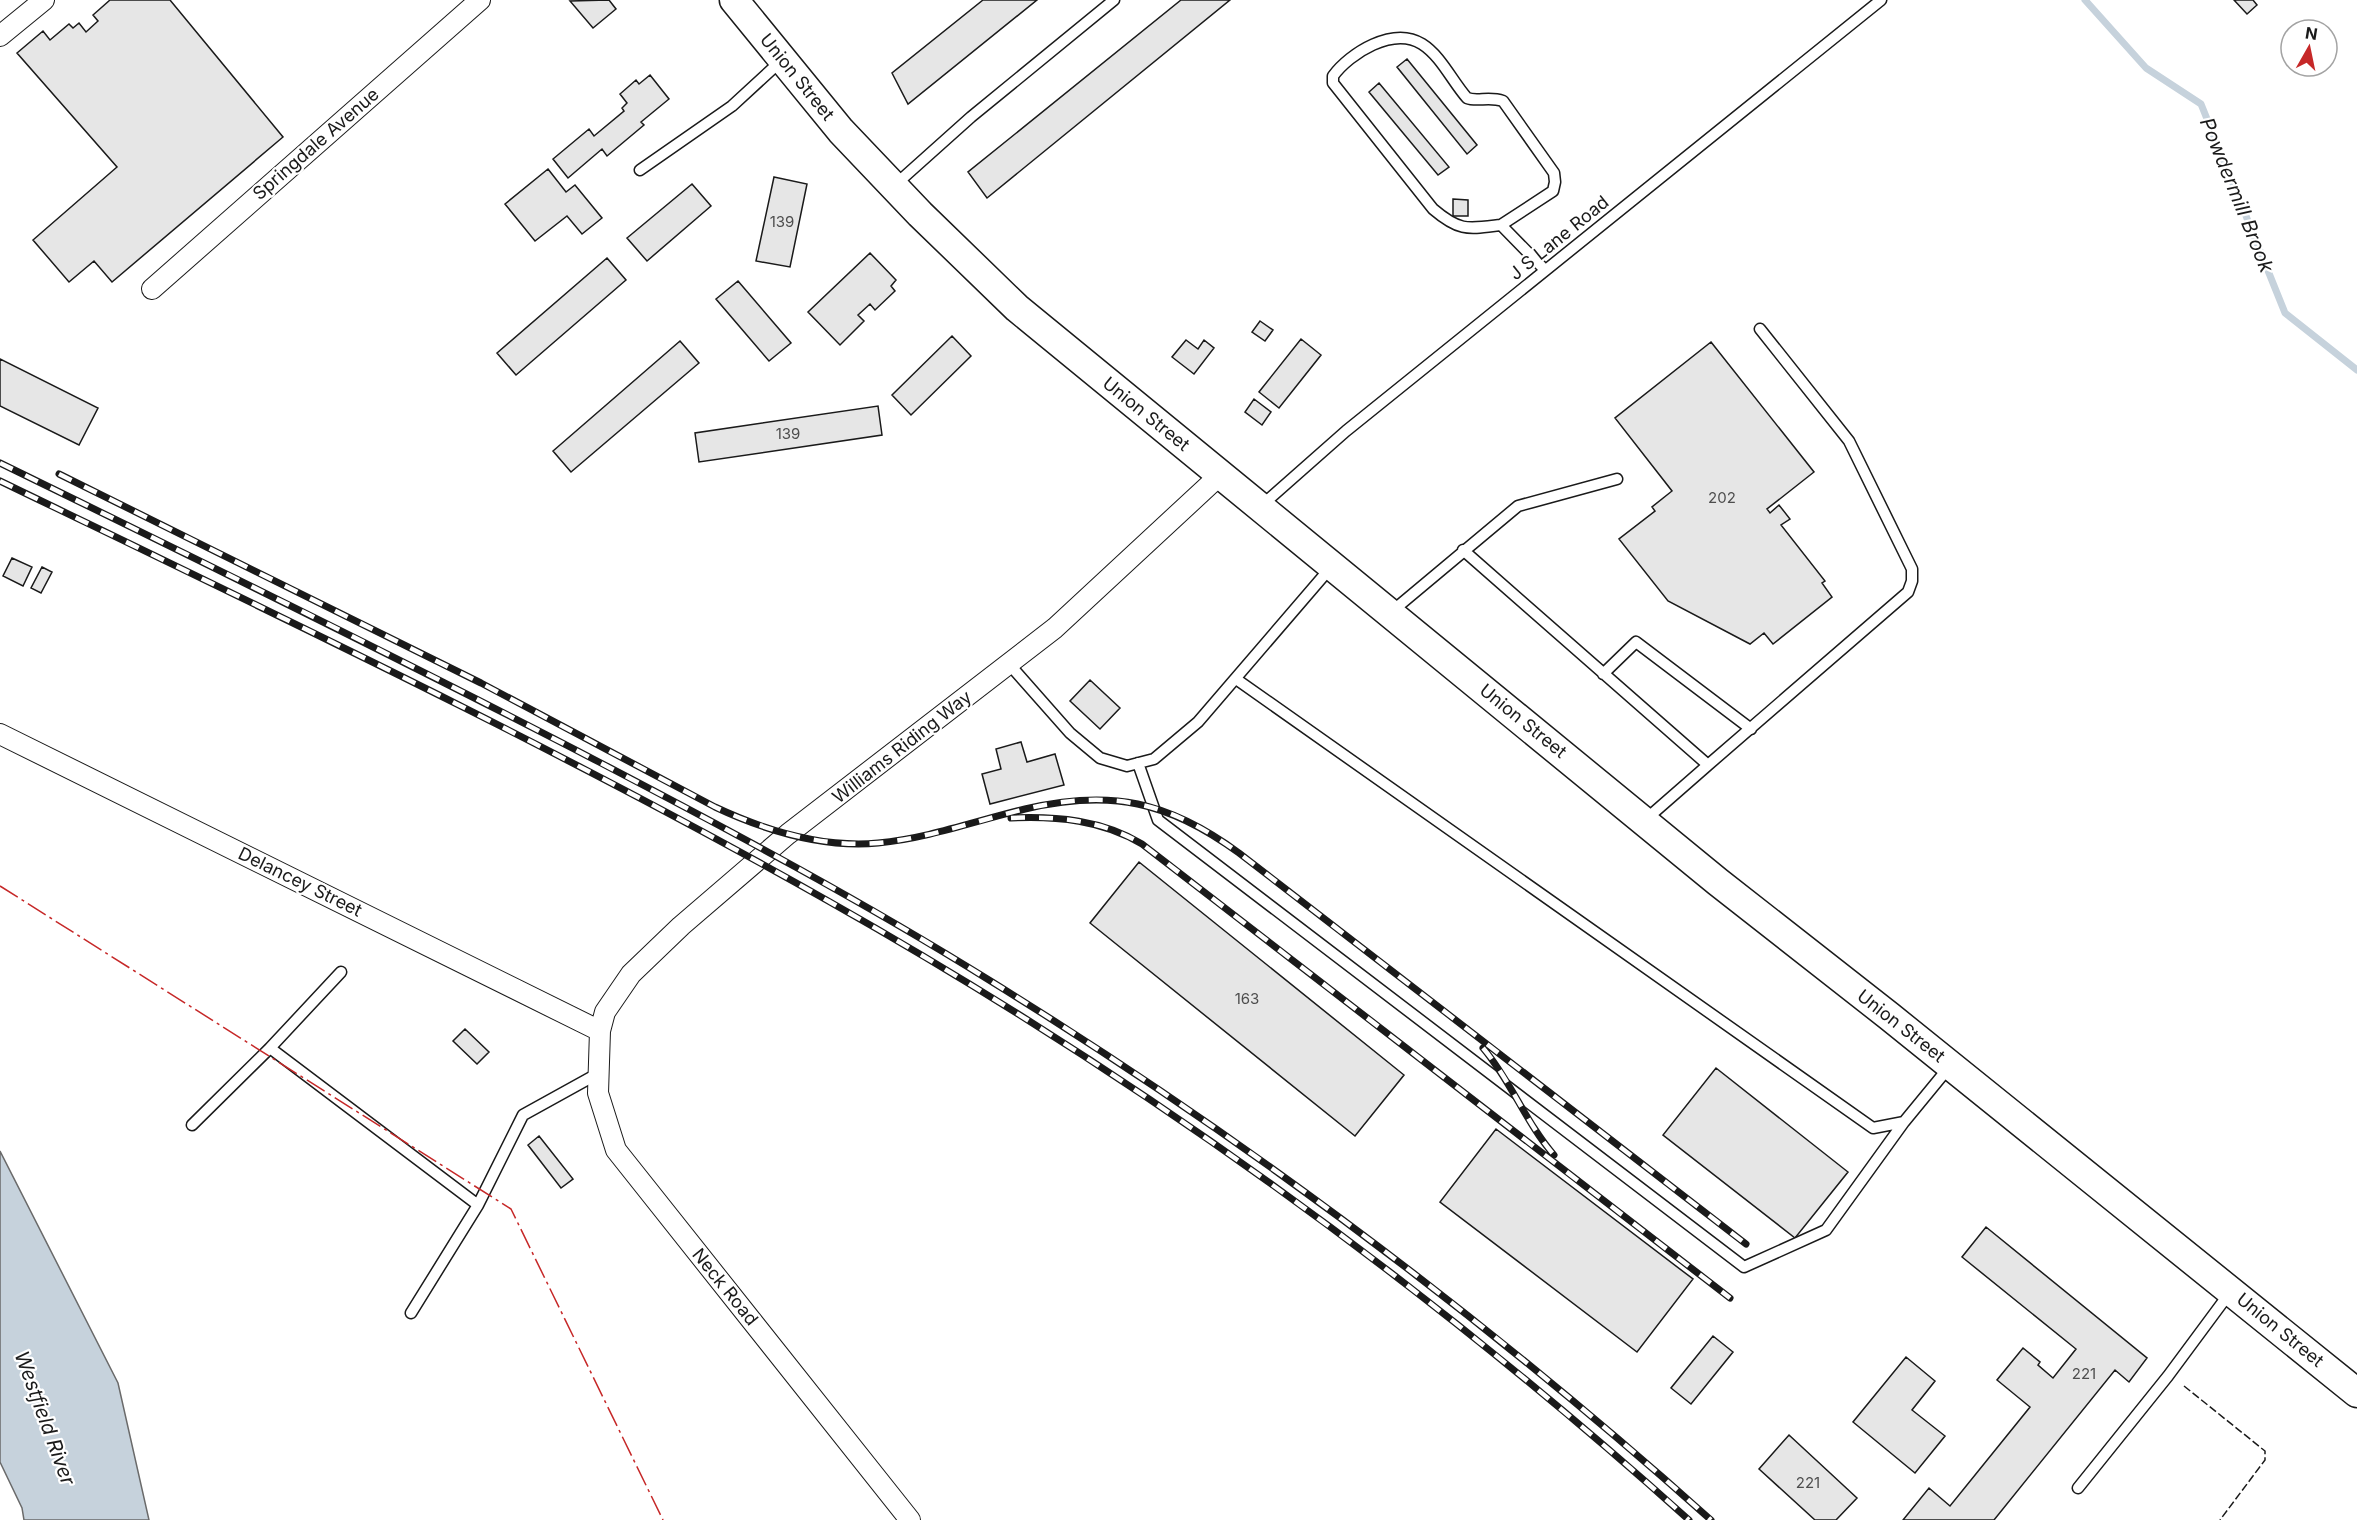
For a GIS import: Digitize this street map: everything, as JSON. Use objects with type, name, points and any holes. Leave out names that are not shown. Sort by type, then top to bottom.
[{"type":"main road","name":"Union Street","points":[[734,0],[841,131],[920,214],[1017,308],[1718,882],[2357,1393]]},
{"type":"street","points":[[0,36],[44,0]]},
{"type":"street","name":"Springdale Avenue","points":[[152,289],[480,0]]},
{"type":"street","name":"Williams Riding Way","points":[[600,1030],[605,1012],[631,974],[681,926],[788,834],[1056,628],[1220,475]]},
{"type":"street","name":"Delancey Street","points":[[0,734],[600,1030]]},
{"type":"street","name":"Neck Road","points":[[600,1030],[598,1093],[616,1150],[910,1520]]},
{"type":"lane","points":[[894,185],[971,117],[1114,0]]},
{"type":"lane","name":"J S Lane Road","points":[[1260,506],[1346,431],[1881,0]]},
{"type":"lane","points":[[1392,39],[1410,39],[1422,44],[1432,53],[1467,98],[1471,100],[1494,98],[1503,101],[1554,173],[1555,182],[1553,191],[1501,225],[1463,228],[1448,222],[1433,209],[1333,83],[1333,76],[1337,70],[1364,49],[1377,43],[1392,39]]},
{"type":"lane","points":[[640,170],[732,106],[782,60]]},
{"type":"lane","points":[[1501,225],[1545,270]]},
{"type":"lane","points":[[1644,821],[1908,592],[1912,581],[1912,569],[1849,441],[1760,330]]},
{"type":"lane","points":[[1390,613],[1518,506],[1617,479]]},
{"type":"lane","points":[[1463,550],[1708,765]]},
{"type":"lane","points":[[1010,664],[1070,733],[1100,758],[1127,766],[1154,759],[1198,722],[1332,565]]},
{"type":"lane","points":[[1603,674],[1636,642],[1751,729]]},
{"type":"lane","points":[[1236,679],[1873,1128],[1904,1122]]},
{"type":"lane","points":[[1138,763],[1158,820],[1744,1267],[1826,1230],[1904,1122],[1950,1066]]},
{"type":"lane","points":[[192,1125],[270,1048],[341,972]]},
{"type":"lane","points":[[270,1048],[478,1205]]},
{"type":"lane","points":[[411,1313],[478,1205],[523,1115],[599,1073]]},
{"type":"lane","points":[[2078,1488],[2168,1376],[2231,1291]]},
{"type":"water","name":"Westfield River","points":[[0,1151],[118,1383],[149,1520],[24,1520],[22,1508],[0,1462]]},
{"type":"building","points":[[110,0],[170,0],[283,137],[112,282],[94,261],[69,282],[33,240],[117,167],[17,53],[43,31],[50,40],[69,24],[73,28],[79,23],[86,32],[98,21],[93,15]]},
{"type":"building","points":[[609,0],[616,9],[593,28],[570,1]]},
{"type":"building","points":[[983,0],[1037,0],[908,104],[892,73]]},
{"type":"building","points":[[1181,0],[1230,0],[987,198],[968,172]]},
{"type":"building","points":[[2234,0],[2253,0],[2257,5],[2247,14]]},
{"type":"building","points":[[1407,59],[1477,145],[1467,154],[1397,67]]},
{"type":"building","points":[[650,75],[669,99],[641,122],[644,125],[607,156],[602,149],[568,178],[553,159],[589,129],[594,136],[624,111],[622,108],[627,103],[620,94],[636,80],[639,84]]},
{"type":"building","points":[[1379,83],[1449,167],[1438,175],[1369,92]]},
{"type":"building","points":[[548,169],[566,192],[575,185],[602,218],[582,234],[567,216],[535,241],[505,204]]},
{"type":"building","points":[[774,177],[807,184],[790,267],[756,261]]},
{"type":"building","points":[[692,184],[711,206],[647,261],[627,238]]},
{"type":"building","points":[[1453,199],[1468,200],[1468,216],[1453,216]]},
{"type":"building","points":[[870,253],[896,280],[891,286],[895,291],[875,310],[870,304],[858,315],[864,321],[840,345],[808,312]]},
{"type":"building","points":[[607,258],[626,280],[516,375],[497,353]]},
{"type":"building","points":[[738,281],[791,343],[769,361],[716,299]]},
{"type":"building","points":[[1260,321],[1273,330],[1265,341],[1252,332]]},
{"type":"building","points":[[952,336],[971,356],[911,415],[892,395]]},
{"type":"building","points":[[1301,339],[1321,355],[1279,408],[1259,392]]},
{"type":"building","points":[[1186,340],[1198,349],[1204,340],[1214,348],[1194,374],[1172,357]]},
{"type":"building","points":[[680,341],[699,363],[571,472],[553,451]]},
{"type":"building","points":[[1711,342],[1814,472],[1767,509],[1770,513],[1779,505],[1790,519],[1781,525],[1825,581],[1822,583],[1832,597],[1773,644],[1764,633],[1750,644],[1668,601],[1619,539],[1655,511],[1652,507],[1672,491],[1615,418]]},
{"type":"building","points":[[0,359],[98,408],[79,445],[0,406]]},
{"type":"building","points":[[1254,399],[1271,412],[1262,425],[1245,412]]},
{"type":"building","points":[[878,406],[882,435],[699,462],[695,433]]},
{"type":"building","points":[[12,558],[32,567],[23,586],[3,576]]},
{"type":"building","points":[[42,567],[52,572],[41,593],[31,588]]},
{"type":"building","points":[[1090,680],[1120,708],[1100,729],[1070,701]]},
{"type":"building","points":[[1021,742],[1027,762],[1055,754],[1064,785],[990,804],[982,774],[1001,769],[996,749]]},
{"type":"building","points":[[1139,862],[1404,1075],[1355,1136],[1090,923]]},
{"type":"building","points":[[465,1029],[489,1052],[477,1064],[453,1041]]},
{"type":"building","points":[[1716,1068],[1848,1172],[1795,1238],[1663,1135]]},
{"type":"building","points":[[1496,1129],[1693,1279],[1637,1352],[1440,1202]]},
{"type":"building","points":[[539,1136],[573,1179],[561,1188],[528,1145]]},
{"type":"building","points":[[1986,1227],[2147,1358],[2129,1382],[2115,1370],[1994,1520],[1903,1520],[1929,1488],[1950,1506],[2030,1407],[1997,1380],[2023,1348],[2040,1362],[2038,1365],[2053,1378],[2076,1349],[1962,1257]]},
{"type":"building","points":[[1713,1336],[1733,1352],[1691,1404],[1671,1388]]},
{"type":"building","points":[[1906,1357],[1935,1381],[1912,1410],[1945,1436],[1915,1473],[1853,1422]]},
{"type":"building","points":[[1789,1435],[1857,1498],[1836,1520],[1815,1520],[1759,1469]]},
{"type":"waterway","name":"Powdermill Brook","points":[[2085,0],[2146,68],[2201,104],[2285,313],[2357,370]]},
{"type":"railway","points":[[0,463],[375,648],[599,762],[796,867],[989,980],[1178,1103],[1271,1167],[1362,1234],[1539,1373],[1711,1520]]},
{"type":"railway","points":[[59,474],[481,683],[715,807],[774,830],[836,843],[878,843],[934,833],[1025,809],[1085,800],[1112,800],[1138,804],[1188,821],[1239,853],[1746,1244]]},
{"type":"railway","points":[[0,481],[522,737],[728,846],[945,969],[1168,1112],[1383,1267],[1487,1348],[1689,1520]]},
{"type":"railway","points":[[1011,818],[1079,821],[1111,830],[1142,844],[1730,1298]]},
{"type":"railway","points":[[1483,1048],[1554,1155]]},
{"type":"fence","points":[[2184,1386],[2265,1451],[2265,1460],[2220,1520]]},
{"type":"power","points":[[0,886],[511,1209],[663,1520]]}]
